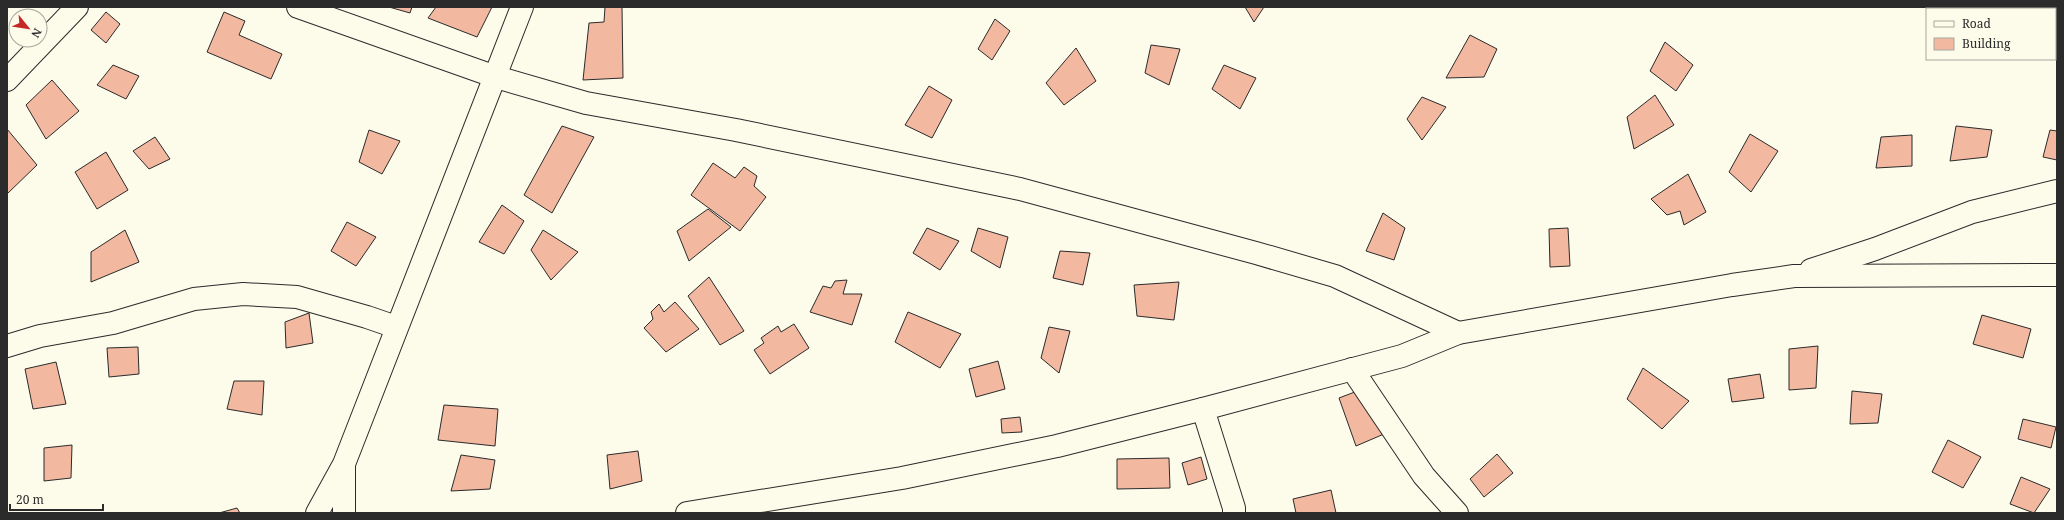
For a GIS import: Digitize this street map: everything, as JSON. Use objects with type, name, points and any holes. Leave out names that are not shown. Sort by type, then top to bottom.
[{"type":"street","points":[[7,80],[77,7]]},
{"type":"street","points":[[298,7],[496,77],[586,103],[736,130],[1020,189],[1335,276],[1458,334]]},
{"type":"street","points":[[317,513],[344,464],[396,327],[496,77],[522,7]]},
{"type":"street","points":[[687,513],[902,478],[1058,446],[1203,410],[1402,356],[1458,334],[1794,276],[1875,249],[1972,212],[2057,191]]},
{"type":"street","points":[[1794,276],[2057,275]]},
{"type":"street","points":[[7,346],[40,336],[113,322],[194,299],[243,294],[297,297],[396,327]]},
{"type":"street","points":[[1352,369],[1424,476],[1457,513]]},
{"type":"street","points":[[1203,410],[1234,508],[1234,513]]},
{"type":"street","points":[[344,464],[344,513]]},
{"type":"building","points":[[389,7],[412,7],[410,13]]},
{"type":"building","points":[[436,7],[492,7],[477,37],[428,18]]},
{"type":"building","points":[[605,7],[622,7],[623,78],[583,80],[589,23],[604,22]]},
{"type":"building","points":[[1245,7],[1264,7],[1254,22]]},
{"type":"building","points":[[106,12],[120,24],[106,43],[91,30]]},
{"type":"building","points":[[224,12],[245,21],[239,35],[282,54],[271,79],[207,52]]},
{"type":"building","points":[[995,19],[1010,31],[992,60],[978,49]]},
{"type":"building","points":[[1470,35],[1497,49],[1484,77],[1446,78]]},
{"type":"building","points":[[1665,42],[1693,65],[1676,91],[1650,71]]},
{"type":"building","points":[[1151,45],[1180,49],[1169,85],[1145,73]]},
{"type":"building","points":[[1076,48],[1096,81],[1064,105],[1046,83]]},
{"type":"building","points":[[113,65],[139,76],[126,99],[97,85]]},
{"type":"building","points":[[1224,65],[1256,78],[1240,109],[1212,89]]},
{"type":"building","points":[[52,80],[79,111],[46,139],[26,105]]},
{"type":"building","points":[[929,86],[952,100],[932,138],[905,125]]},
{"type":"building","points":[[1655,95],[1674,125],[1634,149],[1627,117]]},
{"type":"building","points":[[1422,97],[1446,107],[1422,140],[1407,119]]},
{"type":"building","points":[[562,126],[594,137],[552,213],[524,195]]},
{"type":"building","points":[[1956,126],[1992,130],[1987,157],[1950,161]]},
{"type":"building","points":[[7,129],[37,165],[7,194]]},
{"type":"building","points":[[369,130],[400,141],[382,174],[359,162]]},
{"type":"building","points":[[2050,130],[2057,131],[2057,160],[2043,157]]},
{"type":"building","points":[[1750,134],[1778,151],[1751,192],[1729,172]]},
{"type":"building","points":[[1912,135],[1912,166],[1876,168],[1881,137]]},
{"type":"building","points":[[155,137],[170,159],[149,169],[133,151]]},
{"type":"building","points":[[106,152],[128,190],[97,209],[75,172]]},
{"type":"building","points":[[713,163],[735,178],[744,167],[757,176],[754,186],[766,197],[740,231],[691,195]]},
{"type":"building","points":[[1688,174],[1706,212],[1684,225],[1680,211],[1667,215],[1651,199]]},
{"type":"building","points":[[502,205],[524,221],[504,254],[479,242]]},
{"type":"building","points":[[708,209],[731,227],[689,261],[677,231]]},
{"type":"building","points":[[1383,213],[1405,228],[1394,260],[1366,251]]},
{"type":"building","points":[[347,222],[376,237],[356,266],[331,251]]},
{"type":"building","points":[[927,228],[959,241],[940,270],[913,253]]},
{"type":"building","points":[[978,228],[1008,237],[1000,268],[971,251]]},
{"type":"building","points":[[1568,228],[1570,266],[1550,267],[1549,229]]},
{"type":"building","points":[[125,230],[139,262],[91,282],[91,252]]},
{"type":"building","points":[[543,230],[578,252],[551,280],[531,250]]},
{"type":"building","points":[[1060,251],[1090,253],[1083,285],[1053,278]]},
{"type":"building","points":[[709,277],[744,331],[720,345],[688,296]]},
{"type":"building","points":[[847,280],[843,294],[862,294],[852,325],[810,312],[823,286],[831,288],[835,281]]},
{"type":"building","points":[[1179,282],[1174,320],[1137,316],[1134,285]]},
{"type":"building","points":[[675,302],[699,329],[666,352],[644,328],[653,319],[651,312],[659,304],[664,312]]},
{"type":"building","points":[[908,312],[961,334],[940,368],[895,342]]},
{"type":"building","points":[[309,313],[313,343],[286,348],[285,322]]},
{"type":"building","points":[[1982,315],[2031,329],[2023,358],[1973,344]]},
{"type":"building","points":[[794,324],[809,348],[770,374],[754,350],[764,343],[761,338],[778,326],[781,332]]},
{"type":"building","points":[[1049,327],[1070,331],[1059,373],[1041,358]]},
{"type":"building","points":[[1818,346],[1816,388],[1789,390],[1789,349]]},
{"type":"building","points":[[138,347],[139,374],[109,377],[107,348]]},
{"type":"building","points":[[998,361],[1005,389],[976,397],[969,369]]},
{"type":"building","points":[[56,362],[66,404],[33,409],[25,369]]},
{"type":"building","points":[[1643,368],[1689,401],[1662,429],[1627,399]]},
{"type":"building","points":[[1760,374],[1764,398],[1732,402],[1728,379]]},
{"type":"building","points":[[234,381],[264,381],[262,415],[227,409]]},
{"type":"building","points":[[1360,390],[1384,434],[1356,446],[1339,398]]},
{"type":"building","points":[[1852,391],[1882,394],[1878,423],[1850,424]]},
{"type":"building","points":[[444,405],[498,409],[495,446],[438,440]]},
{"type":"building","points":[[1020,417],[1022,432],[1002,433],[1001,419]]},
{"type":"building","points":[[2023,419],[2056,427],[2051,448],[2018,439]]},
{"type":"building","points":[[1948,440],[1981,457],[1963,488],[1932,472]]},
{"type":"building","points":[[72,445],[71,478],[44,481],[44,448]]},
{"type":"building","points":[[638,451],[642,481],[610,489],[607,455]]},
{"type":"building","points":[[1497,454],[1513,473],[1484,497],[1470,479]]},
{"type":"building","points":[[461,455],[495,460],[490,489],[451,491]]},
{"type":"building","points":[[1201,457],[1207,479],[1188,485],[1182,463]]},
{"type":"building","points":[[1169,458],[1170,488],[1117,489],[1117,459]]},
{"type":"building","points":[[2021,477],[2050,489],[2034,513],[2010,504]]},
{"type":"building","points":[[1331,490],[1336,513],[1296,513],[1293,499]]},
{"type":"building","points":[[237,508],[240,513],[219,513]]}]
